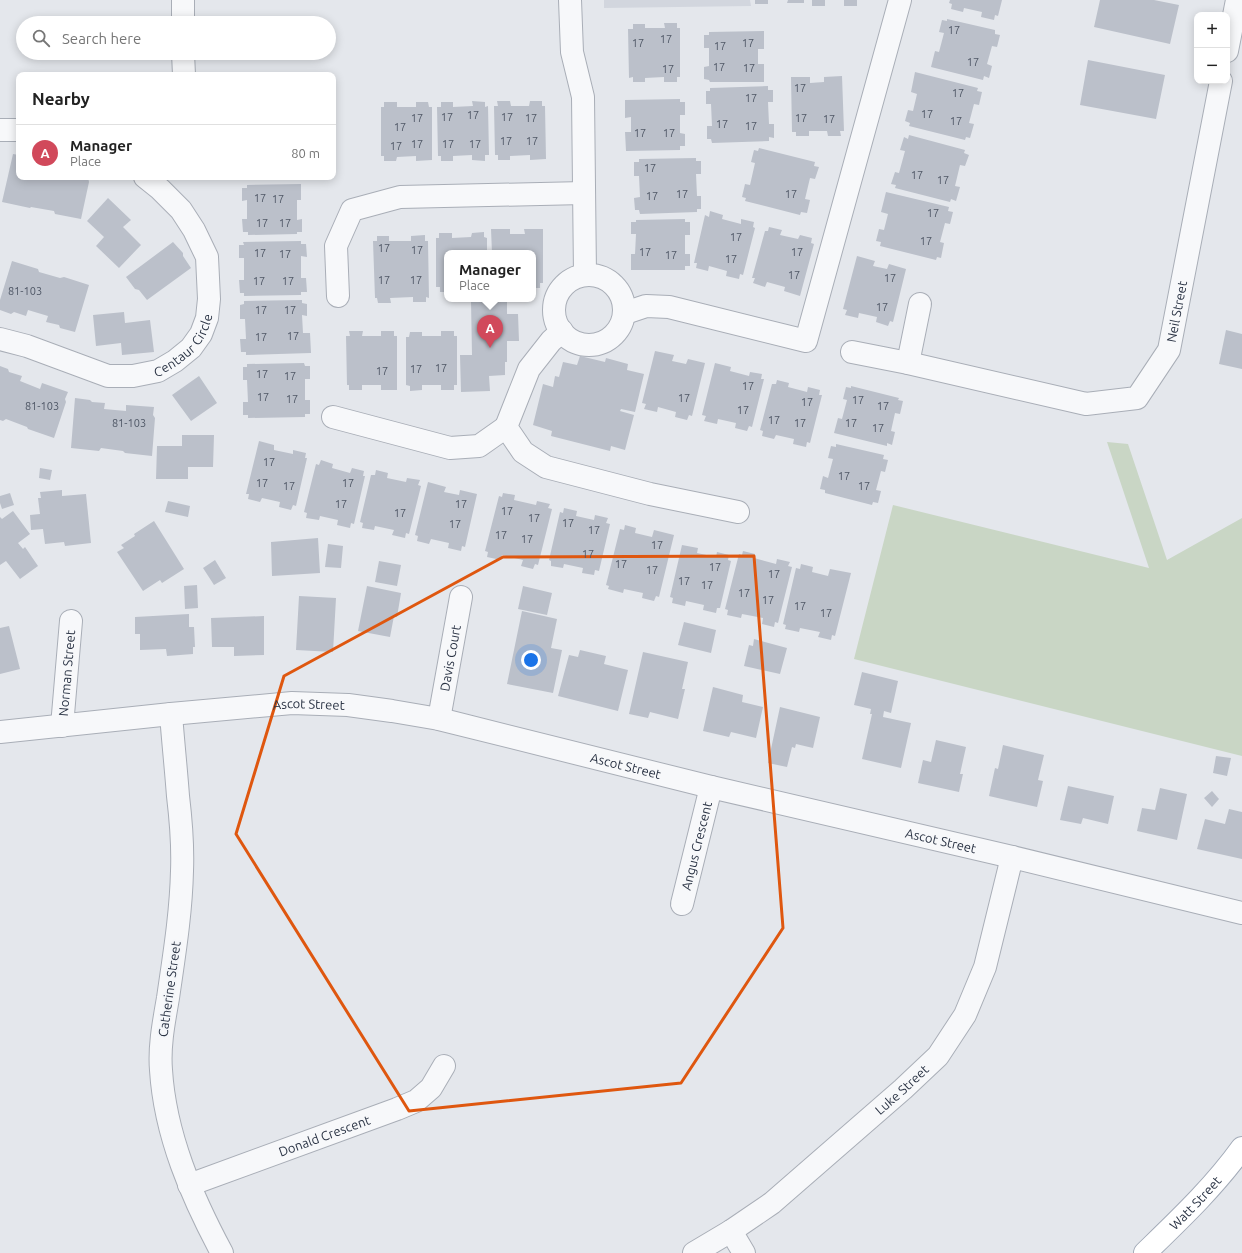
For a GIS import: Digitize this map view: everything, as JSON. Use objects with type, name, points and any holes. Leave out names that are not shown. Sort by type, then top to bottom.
[{"type":"main road","name":"Watt Street","points":[[1145,1253],[1239,1160]]},
{"type":"street","points":[[183,0],[183,16]]},
{"type":"street","points":[[570,0],[572,52],[583,97],[585,275]]},
{"type":"street","points":[[625,313],[646,306],[668,307],[806,341],[900,0]]},
{"type":"street","points":[[1228,48],[1237,0]]},
{"type":"street","points":[[183,60],[184,72]]},
{"type":"street","name":"Neil Street","points":[[852,352],[908,363],[1086,404],[1137,398],[1169,350],[1220,84]]},
{"type":"street","points":[[0,130],[16,130]]},
{"type":"street","name":"Centaur Circle","points":[[0,339],[27,346],[108,376],[133,376],[158,371],[175,361],[191,348],[201,334],[207,318],[210,299],[207,257],[194,230],[181,210],[149,180]]},
{"type":"street","points":[[338,296],[336,246],[352,210],[400,197],[584,193]]},
{"type":"street","points":[[585,275],[592,275],[607,280],[617,287],[622,295],[625,313],[622,325],[609,339],[598,344],[583,344],[572,340],[562,332],[556,321],[554,310],[556,298],[563,287],[573,279],[585,275]]},
{"type":"street","points":[[908,363],[920,304]]},
{"type":"street","points":[[334,417],[450,448],[479,446],[506,427],[529,369],[551,341],[562,332]]},
{"type":"street","points":[[506,427],[522,452],[546,467],[650,494],[738,512]]},
{"type":"street","name":"Davis Court","points":[[439,719],[461,597]]},
{"type":"street","name":"Norman Street","points":[[62,726],[71,621]]},
{"type":"street","name":"Ascot Street","points":[[0,732],[292,703],[348,705],[392,711],[439,719],[711,787],[1012,857],[1242,913]]},
{"type":"street","name":"Catherine Street","points":[[171,714],[181,825],[183,870],[179,916],[162,1035],[161,1070],[166,1108],[189,1185],[203,1217],[222,1253]]},
{"type":"street","name":"Angus Crescent","points":[[682,904],[711,787]]},
{"type":"street","name":"Luke Street","points":[[694,1253],[731,1231],[772,1203],[903,1089],[938,1056],[965,1015],[985,967],[1012,857]]},
{"type":"street","name":"Donald Crescent","points":[[189,1185],[416,1101],[431,1088],[444,1066]]},
{"type":"street","points":[[731,1231],[744,1253]]},
{"type":"highlighted area","points":[[754,556],[783,928],[681,1083],[409,1111],[236,834],[284,676],[503,557]]},
{"type":"shaded area","points":[[604,0],[750,0],[751,6],[604,8]]},
{"type":"green space","points":[[1107,442],[1128,444],[1167,560],[1242,518],[1242,756],[854,659],[893,505],[1149,568]]},
{"type":"building","points":[[755,0],[768,0],[768,4],[755,4]]},
{"type":"building","points":[[788,0],[804,0],[804,3],[787,3]]},
{"type":"building","points":[[812,0],[825,0],[825,6],[812,6]]},
{"type":"building","points":[[844,0],[857,0],[857,6],[844,6]]},
{"type":"building","points":[[950,0],[1002,0],[998,16],[995,15],[994,20],[981,17],[982,12],[964,8],[963,12],[951,9],[952,4],[949,3]]},
{"type":"building","points":[[1100,0],[1154,0],[1179,5],[1170,44],[1094,27]]},
{"type":"building","points":[[947,19],[995,30],[995,34],[1000,35],[997,47],[992,46],[987,64],[992,66],[989,78],[984,76],[983,80],[931,67],[935,51],[939,52],[944,33],[939,32],[942,20],[947,21]]},
{"type":"building","points":[[664,23],[677,23],[677,28],[680,28],[680,77],[677,77],[677,82],[664,82],[664,77],[645,78],[645,82],[633,82],[633,77],[629,78],[628,29],[633,29],[633,24],[645,24],[645,28],[665,28]]},
{"type":"building","points":[[764,31],[764,49],[758,49],[758,64],[764,64],[764,82],[710,82],[709,80],[704,79],[704,67],[709,66],[709,48],[704,48],[704,35],[709,35],[709,32]]},
{"type":"building","points":[[1088,60],[1165,75],[1156,119],[1080,105]]},
{"type":"building","points":[[915,72],[978,88],[977,91],[982,92],[979,105],[974,104],[969,123],[974,124],[970,138],[966,137],[965,140],[909,126],[910,123],[905,121],[908,110],[913,111],[917,94],[911,92]]},
{"type":"building","points":[[842,76],[844,131],[840,131],[841,136],[828,136],[827,131],[809,131],[809,136],[796,136],[796,132],[792,132],[791,77],[810,77],[810,83],[824,82],[824,77]]},
{"type":"building","points":[[768,86],[768,90],[773,90],[773,102],[768,102],[769,124],[774,124],[774,138],[769,137],[769,141],[712,143],[711,139],[707,139],[707,126],[712,126],[711,104],[706,104],[706,91],[710,91],[710,88]]},
{"type":"building","points":[[680,99],[680,102],[685,102],[685,115],[680,115],[680,133],[685,134],[685,146],[680,146],[680,150],[626,151],[625,132],[631,132],[631,117],[625,118],[625,100]]},
{"type":"building","points":[[472,101],[485,102],[485,107],[488,106],[489,155],[485,155],[485,161],[472,160],[472,155],[453,156],[453,161],[441,161],[441,156],[438,156],[437,107],[441,107],[441,102],[453,102],[453,107],[473,106]]},
{"type":"building","points":[[497,101],[510,101],[511,106],[529,106],[530,101],[542,101],[542,106],[545,106],[546,159],[530,160],[530,155],[510,156],[510,160],[498,160],[498,155],[495,155],[494,106],[498,106]]},
{"type":"building","points":[[384,102],[397,102],[397,107],[416,107],[416,102],[428,102],[429,107],[432,107],[432,160],[416,161],[416,156],[397,157],[396,161],[384,161],[384,156],[381,156],[381,107],[384,107]]},
{"type":"building","points":[[909,135],[965,150],[964,153],[969,155],[965,166],[960,165],[955,186],[960,187],[956,201],[951,199],[950,202],[895,188],[896,185],[891,184],[895,172],[899,173],[905,151],[900,150],[904,137],[908,139]]},
{"type":"building","points":[[759,148],[815,162],[814,166],[819,167],[815,179],[810,178],[805,199],[810,200],[807,213],[801,212],[800,215],[745,201],[746,198],[742,197],[745,184],[750,185],[755,163],[751,162],[754,150],[758,151]]},
{"type":"building","points":[[13,154],[16,154],[16,180],[89,180],[81,219],[55,214],[54,211],[2,202]]},
{"type":"building","points":[[696,158],[696,161],[701,161],[701,174],[696,174],[697,196],[701,196],[701,209],[697,209],[697,212],[640,214],[639,210],[635,210],[634,198],[640,197],[639,176],[634,176],[634,162],[639,162],[639,159]]},
{"type":"building","points":[[301,184],[301,200],[297,200],[297,220],[302,219],[302,232],[297,232],[297,234],[248,235],[248,232],[243,232],[242,219],[247,219],[247,200],[242,201],[242,188],[247,188],[247,185]]},
{"type":"building","points":[[886,192],[949,207],[948,211],[953,212],[950,224],[945,223],[940,242],[944,243],[941,258],[937,257],[936,260],[880,246],[881,242],[876,241],[879,229],[884,230],[888,214],[881,212]]},
{"type":"building","points":[[108,198],[131,220],[123,227],[141,245],[119,268],[96,246],[104,237],[87,221]]},
{"type":"building","points":[[710,211],[723,215],[722,219],[741,224],[741,219],[754,222],[753,227],[755,228],[743,275],[740,274],[739,279],[726,276],[727,271],[709,266],[708,271],[696,268],[697,263],[694,263],[705,215],[709,217]]},
{"type":"building","points":[[685,219],[685,222],[690,222],[690,235],[685,235],[685,254],[690,254],[690,266],[685,266],[685,270],[631,270],[631,254],[635,254],[636,234],[631,234],[631,222],[636,222],[636,220]]},
{"type":"building","points":[[769,227],[782,230],[780,235],[798,239],[800,235],[812,238],[811,243],[814,244],[800,296],[784,291],[785,287],[767,282],[765,287],[753,283],[755,278],[752,278],[765,231],[768,231]]},
{"type":"building","points":[[491,229],[510,229],[510,234],[525,234],[524,229],[543,229],[543,283],[540,283],[540,288],[536,288],[536,250],[492,250]]},
{"type":"building","points":[[484,232],[484,237],[487,238],[487,250],[444,250],[444,292],[440,292],[440,287],[436,287],[436,238],[439,238],[439,233],[452,233],[452,238],[471,237],[472,233]]},
{"type":"building","points":[[425,235],[425,241],[428,241],[429,298],[426,297],[426,302],[413,302],[413,297],[390,298],[391,303],[378,303],[377,298],[375,298],[373,241],[377,241],[377,236],[389,236],[389,241],[411,241],[411,236]]},
{"type":"building","points":[[301,241],[301,244],[306,244],[307,257],[301,256],[301,278],[306,278],[307,292],[301,292],[301,295],[244,296],[244,293],[240,293],[239,280],[244,280],[244,258],[239,258],[239,245],[244,245],[243,242]]},
{"type":"building","points":[[173,242],[183,253],[183,256],[191,268],[147,300],[139,290],[135,289],[126,277]]},
{"type":"building","points":[[857,256],[875,261],[873,266],[887,269],[889,264],[906,269],[893,322],[890,321],[888,326],[876,322],[877,317],[859,313],[858,318],[845,315],[847,310],[843,309]]},
{"type":"building","points":[[12,261],[38,269],[39,272],[60,278],[64,277],[89,285],[75,332],[60,328],[59,325],[46,322],[48,316],[28,310],[26,316],[14,312],[11,314],[0,310],[0,300]]},
{"type":"building","points":[[302,300],[302,303],[307,304],[307,316],[302,315],[303,333],[310,333],[311,353],[246,355],[246,352],[241,352],[240,339],[246,339],[245,319],[240,319],[240,305],[244,304],[244,301]]},
{"type":"building","points":[[471,302],[507,302],[507,314],[518,314],[519,341],[507,341],[507,362],[505,362],[505,375],[489,376],[490,391],[461,392],[460,355],[472,355]]},
{"type":"building","points":[[124,312],[125,323],[150,320],[154,352],[122,355],[121,343],[96,346],[93,315]]},
{"type":"building","points":[[1226,330],[1242,334],[1242,369],[1219,364]]},
{"type":"building","points":[[349,331],[363,331],[362,336],[381,336],[381,331],[394,331],[394,336],[397,336],[397,390],[381,390],[381,385],[362,385],[362,390],[349,390],[349,385],[347,385],[346,336],[350,336]]},
{"type":"building","points":[[441,331],[454,331],[454,336],[457,336],[457,385],[454,385],[454,390],[441,390],[441,385],[422,385],[422,390],[410,391],[410,386],[406,385],[406,337],[409,337],[410,332],[422,332],[422,336],[441,336]]},
{"type":"building","points":[[655,351],[674,355],[672,361],[686,364],[688,359],[705,363],[692,416],[689,415],[687,420],[675,417],[676,412],[658,407],[657,412],[644,409],[646,404],[642,403]]},
{"type":"building","points":[[580,356],[605,362],[606,358],[628,364],[627,370],[644,374],[635,412],[621,409],[620,411],[634,415],[625,450],[611,446],[610,451],[551,436],[552,431],[533,425],[543,384],[553,387],[555,376],[559,377],[563,362],[577,365]]},
{"type":"building","points":[[304,363],[305,366],[310,366],[310,379],[305,379],[305,400],[310,400],[310,414],[305,414],[305,417],[248,418],[248,415],[243,415],[243,402],[248,402],[247,380],[243,380],[243,367],[247,367],[247,364]]},
{"type":"building","points":[[715,363],[731,367],[730,371],[749,376],[750,372],[762,374],[761,379],[764,379],[752,427],[749,426],[747,431],[735,428],[736,423],[718,419],[717,424],[704,421],[706,416],[702,415]]},
{"type":"building","points":[[0,366],[8,369],[9,372],[22,376],[20,381],[40,389],[42,383],[68,392],[54,438],[28,429],[27,427],[6,419],[3,421],[0,420]]},
{"type":"building","points":[[199,376],[217,403],[191,421],[172,395]]},
{"type":"building","points":[[777,380],[789,383],[788,387],[807,392],[808,387],[820,390],[819,395],[822,395],[810,443],[807,442],[806,447],[793,444],[794,439],[776,435],[774,439],[762,436],[763,431],[760,430],[772,384],[776,384]]},
{"type":"building","points":[[851,386],[899,398],[898,400],[903,401],[900,414],[895,413],[891,431],[895,432],[892,445],[887,443],[887,446],[834,433],[838,418],[842,419],[847,400],[843,399],[846,387],[851,388]]},
{"type":"building","points":[[75,398],[105,403],[104,409],[126,411],[126,405],[154,407],[153,415],[155,418],[152,456],[125,453],[123,451],[101,448],[99,451],[71,448]]},
{"type":"building","points":[[182,435],[214,435],[213,467],[188,467],[188,479],[156,479],[157,446],[182,446]]},
{"type":"building","points":[[259,441],[274,445],[274,450],[293,454],[293,450],[306,453],[305,458],[307,458],[296,506],[293,505],[291,510],[279,507],[280,502],[262,498],[260,502],[248,499],[249,494],[246,494]]},
{"type":"building","points":[[836,444],[884,455],[883,459],[888,460],[885,472],[881,471],[876,490],[881,491],[878,503],[873,502],[872,505],[825,493],[825,490],[820,489],[823,476],[828,478],[833,459],[828,458],[831,446],[836,447]]},
{"type":"building","points":[[321,460],[333,464],[332,468],[350,473],[352,468],[364,471],[363,476],[365,476],[354,524],[351,523],[350,528],[337,525],[338,520],[320,516],[319,520],[306,518],[307,513],[304,512],[316,464],[319,465]]},
{"type":"building","points":[[40,468],[52,470],[50,480],[39,478]]},
{"type":"building","points":[[376,470],[388,473],[387,478],[406,482],[407,478],[420,480],[418,485],[421,486],[409,534],[406,533],[405,538],[392,535],[394,530],[375,526],[374,530],[362,528],[363,523],[360,522],[371,475],[375,475]]},
{"type":"building","points":[[428,482],[446,487],[444,492],[459,495],[460,490],[477,494],[465,547],[462,546],[461,551],[448,548],[449,543],[431,539],[429,544],[417,541],[418,536],[415,535]]},
{"type":"building","points":[[62,490],[62,496],[86,494],[91,543],[65,546],[64,542],[45,544],[43,529],[31,530],[30,515],[40,514],[38,498],[41,498],[40,492]]},
{"type":"building","points":[[10,493],[14,505],[2,509],[0,496]]},
{"type":"building","points":[[503,493],[515,495],[514,500],[536,505],[537,501],[550,504],[548,508],[552,509],[538,565],[535,564],[533,569],[521,566],[523,560],[502,555],[501,560],[487,557],[488,552],[485,551],[499,496],[502,497]]},
{"type":"building","points":[[168,501],[190,506],[188,517],[165,512]]},
{"type":"building","points":[[564,508],[577,511],[576,516],[594,520],[595,515],[608,518],[606,523],[610,524],[599,571],[595,570],[594,575],[582,573],[583,568],[564,564],[563,568],[551,566],[551,561],[549,560],[560,512],[563,513]]},
{"type":"building","points":[[13,511],[30,534],[18,543],[23,549],[25,547],[38,566],[20,579],[6,561],[0,565],[0,517],[2,519]]},
{"type":"building","points":[[154,521],[184,569],[162,583],[160,580],[143,591],[117,552],[124,548],[121,545],[135,536],[134,534]]},
{"type":"building","points":[[625,525],[636,528],[635,533],[652,537],[654,530],[674,535],[659,597],[656,596],[654,601],[642,598],[643,593],[624,589],[623,593],[608,589],[609,586],[606,585],[620,529],[624,530]]},
{"type":"building","points":[[318,538],[320,573],[272,576],[271,542]]},
{"type":"building","points":[[328,544],[343,546],[341,568],[325,567]]},
{"type":"building","points":[[682,545],[698,548],[697,553],[716,557],[717,552],[729,555],[728,560],[731,561],[720,608],[717,608],[716,613],[703,610],[704,605],[686,601],[685,606],[672,603],[673,598],[670,597]]},
{"type":"building","points":[[743,551],[755,554],[754,558],[776,564],[777,559],[790,562],[788,566],[792,567],[778,623],[775,622],[774,627],[762,624],[763,618],[742,614],[741,618],[727,615],[728,610],[725,609],[739,554],[742,555]]},
{"type":"building","points":[[215,560],[226,578],[214,585],[203,568]]},
{"type":"building","points":[[379,561],[401,565],[397,586],[375,582]]},
{"type":"building","points":[[801,564],[813,567],[812,572],[828,576],[830,569],[851,573],[835,636],[832,635],[831,640],[818,637],[820,632],[800,628],[799,632],[785,629],[786,625],[783,624],[796,568],[800,569]]},
{"type":"building","points":[[197,585],[198,608],[185,609],[184,586]]},
{"type":"building","points":[[367,586],[401,593],[397,617],[394,616],[390,637],[358,631]]},
{"type":"building","points":[[523,586],[552,593],[547,615],[518,609]]},
{"type":"building","points":[[299,596],[336,598],[333,652],[296,650]]},
{"type":"building","points":[[522,611],[557,619],[551,648],[562,650],[553,693],[507,684]]},
{"type":"building","points":[[189,614],[189,627],[194,627],[195,647],[193,647],[193,654],[167,656],[166,649],[140,650],[140,634],[135,634],[135,617]]},
{"type":"building","points":[[264,616],[264,655],[234,656],[234,647],[212,647],[211,618]]},
{"type":"building","points":[[684,622],[716,630],[711,653],[678,645]]},
{"type":"building","points":[[9,626],[20,669],[0,674],[0,628]]},
{"type":"building","points":[[754,639],[787,648],[780,674],[744,666],[749,645],[753,646]]},
{"type":"building","points":[[580,650],[606,656],[604,664],[628,670],[618,711],[558,696],[569,655],[578,657]]},
{"type":"building","points":[[643,652],[688,662],[682,689],[685,689],[678,719],[650,712],[648,718],[629,714]]},
{"type":"building","points":[[862,672],[898,681],[891,713],[884,711],[883,717],[911,723],[901,768],[862,759],[872,714],[870,714],[871,709],[854,705]]},
{"type":"building","points":[[713,687],[743,695],[742,702],[763,707],[756,738],[731,732],[729,737],[703,731]]},
{"type":"building","points":[[780,707],[820,717],[813,748],[796,744],[795,748],[792,747],[787,767],[768,763]]},
{"type":"building","points":[[936,740],[966,747],[960,774],[963,774],[959,792],[918,783],[923,760],[931,762]]},
{"type":"building","points":[[1003,745],[1044,755],[1038,780],[1043,781],[1037,807],[989,796],[995,768],[998,769]]},
{"type":"building","points":[[1216,756],[1231,758],[1227,776],[1213,773]]},
{"type":"building","points":[[1068,786],[1114,796],[1108,824],[1083,818],[1081,824],[1060,820]]},
{"type":"building","points":[[1160,788],[1187,794],[1177,840],[1137,831],[1142,808],[1155,810]]},
{"type":"building","points":[[1212,791],[1219,799],[1212,807],[1204,798]]},
{"type":"building","points":[[1229,809],[1242,812],[1242,859],[1197,849],[1205,819],[1225,824]]},
{"type":"place","name":"Manager","points":[[490,348]]}]
